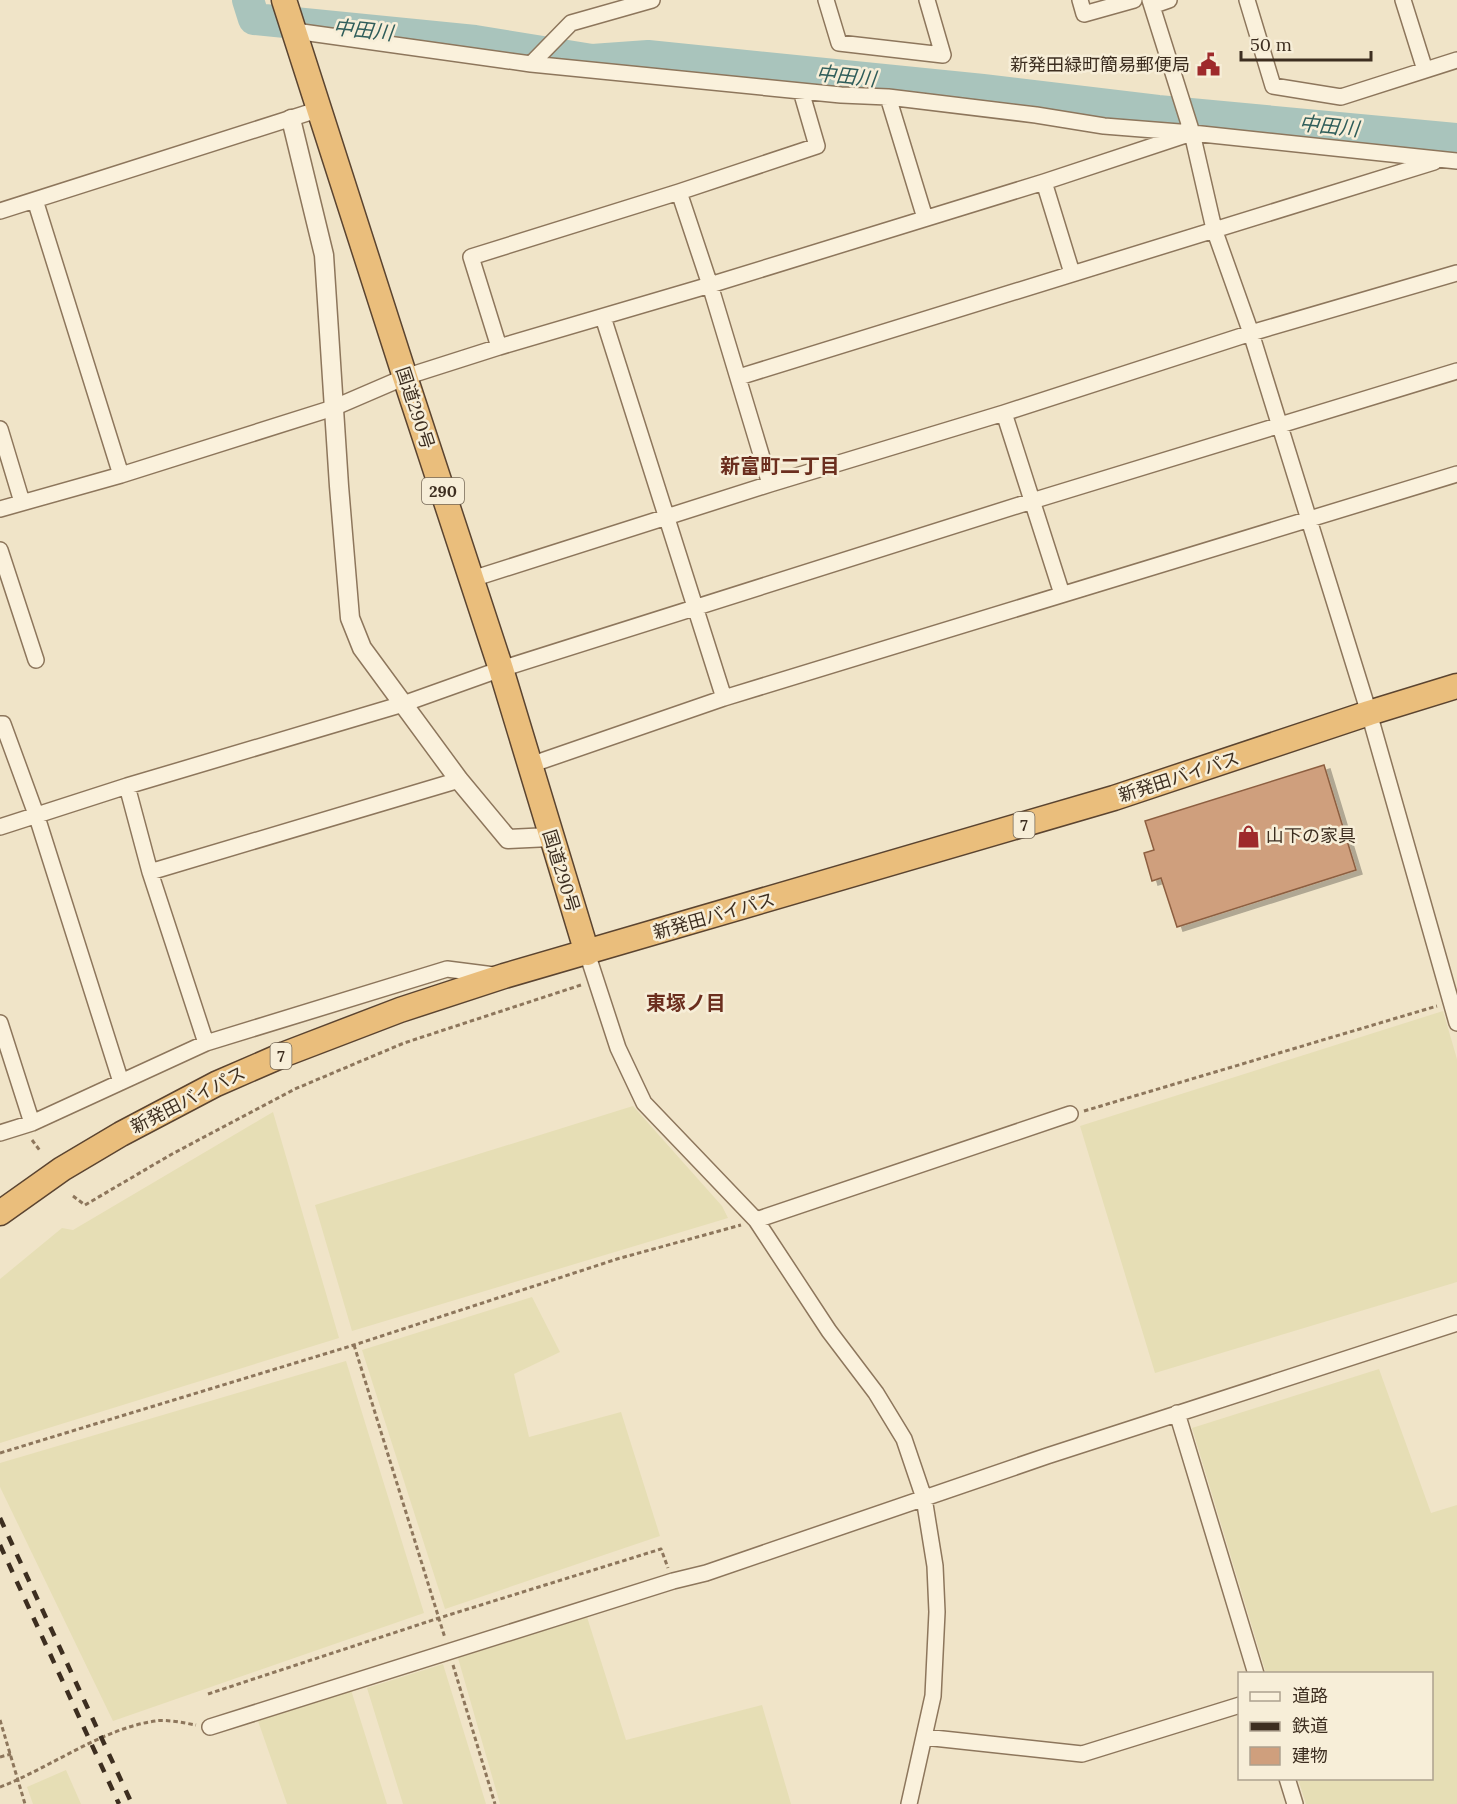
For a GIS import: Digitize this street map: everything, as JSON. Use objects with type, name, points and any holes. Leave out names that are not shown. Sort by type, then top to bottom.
[{"type":"highway","name":"国道290号","points":[[285,3],[501,669],[587,953]]},
{"type":"highway","name":"新発田バイパス","points":[[0,1213],[62,1170],[121,1134],[216,1084],[370,1021],[504,976],[1114,798],[1369,713],[1457,687]]},
{"type":"street","points":[[531,64],[571,23],[652,0]]},
{"type":"street","points":[[826,0],[839,43],[943,55],[927,0]]},
{"type":"street","points":[[1080,0],[1084,14],[1134,0]]},
{"type":"street","points":[[1169,0],[1151,3],[1190,129],[1215,229],[1251,333],[1307,520],[1369,713],[1457,1023]]},
{"type":"street","points":[[1247,0],[1273,86],[1341,97],[1457,60]]},
{"type":"street","points":[[1403,0],[1425,70]]},
{"type":"street","points":[[295,31],[531,64],[801,91],[888,97],[1036,114],[1104,126],[1190,129],[1457,161]]},
{"type":"street","points":[[499,346],[471,257],[817,146],[801,91]]},
{"type":"street","points":[[888,97],[925,218]]},
{"type":"street","points":[[0,211],[320,109]]},
{"type":"street","points":[[291,119],[324,255],[333,408],[350,618],[362,648],[459,780],[508,838],[550,837]]},
{"type":"street","points":[[0,509],[121,475],[333,408],[405,377],[499,346],[710,285],[1044,182],[1190,129]]},
{"type":"street","points":[[739,377],[1440,160]]},
{"type":"street","points":[[1044,182],[1072,273]]},
{"type":"street","points":[[679,192],[739,377],[770,484]]},
{"type":"street","points":[[35,200],[121,475]]},
{"type":"street","points":[[472,579],[770,484],[1004,413],[1251,333],[1457,273]]},
{"type":"street","points":[[603,317],[724,698]]},
{"type":"street","points":[[0,827],[37,817],[127,786],[403,704],[501,669],[1032,501],[1457,371]]},
{"type":"street","points":[[1004,413],[1062,594]]},
{"type":"street","points":[[0,429],[22,502]]},
{"type":"street","points":[[530,765],[724,698],[1457,474]]},
{"type":"street","points":[[0,550],[36,660]]},
{"type":"street","points":[[0,724],[3,723],[37,817],[121,1082]]},
{"type":"street","points":[[150,872],[459,780]]},
{"type":"street","points":[[127,786],[150,872],[206,1043]]},
{"type":"street","points":[[587,953],[618,1048],[644,1102],[756,1220],[829,1331],[876,1393],[904,1439],[924,1498],[935,1566],[937,1612],[933,1696],[909,1804]]},
{"type":"street","points":[[0,1133],[32,1123],[206,1043],[447,969],[504,976]]},
{"type":"street","points":[[0,1023],[32,1123]]},
{"type":"street","points":[[756,1220],[1070,1114]]},
{"type":"street","points":[[210,1726],[673,1581],[706,1573],[1177,1413],[1457,1323]]},
{"type":"street","points":[[1177,1413],[1255,1672]]},
{"type":"street","points":[[924,1737],[1082,1754],[1238,1706]]},
{"type":"street","points":[[1287,1780],[1295,1804]]},
{"type":"path","points":[[73,1196],[86,1205],[172,1154],[295,1089],[393,1048],[596,980]]},
{"type":"path","points":[[1070,1114],[1450,1002]]},
{"type":"path","points":[[0,1453],[354,1345],[617,1258],[756,1220]]},
{"type":"path","points":[[354,1345],[495,1804]]},
{"type":"path","points":[[208,1694],[439,1618],[661,1549],[673,1581]]},
{"type":"path","points":[[0,1720],[25,1804]]},
{"type":"path","points":[[0,1787],[66,1754],[128,1728],[157,1720],[210,1726]]},
{"type":"path","points":[[0,1757],[11,1754]]},
{"type":"shaded area","points":[[1443,1011],[1457,1059],[1457,1282],[1155,1373],[1080,1126]]},
{"type":"shaded area","points":[[633,1106],[722,1206],[728,1218],[352,1331],[315,1205]]},
{"type":"shaded area","points":[[273,1112],[339,1338],[0,1443],[0,1279],[62,1228],[73,1230]]},
{"type":"shaded area","points":[[532,1297],[560,1352],[514,1374],[529,1437],[621,1412],[660,1536],[445,1609],[362,1350]]},
{"type":"shaded area","points":[[346,1361],[424,1613],[113,1721],[0,1487],[0,1463]]},
{"type":"shaded area","points":[[1379,1369],[1431,1513],[1457,1505],[1457,1804],[1306,1804],[1298,1780],[1433,1780],[1433,1672],[1266,1672],[1192,1428]]},
{"type":"shaded area","points":[[587,1617],[626,1740],[762,1705],[791,1804],[500,1804],[458,1658]]},
{"type":"shaded area","points":[[443,1664],[486,1804],[403,1804],[367,1688]]},
{"type":"shaded area","points":[[351,1690],[387,1804],[287,1804],[258,1721]]},
{"type":"shaded area","points":[[66,1770],[81,1804],[33,1804],[27,1787]]},
{"type":"building","name":"山下の家具","points":[[1324,765],[1356,870],[1177,927],[1161,878],[1152,881],[1144,853],[1154,850],[1145,821]]},
{"type":"waterway","name":"中田川","points":[[248,0],[254,19],[475,41],[592,60],[648,56],[983,90],[1158,111],[1457,139]]},
{"type":"railway","points":[[0,1518],[132,1804]]},
{"type":"railway","points":[[0,1545],[119,1804]]},
{"type":"place","name":"新発田緑町簡易郵便局","points":[[1208,65]]},
{"type":"place","name":"山下の家具","points":[[1248,836]]},
{"type":"district","name":"新富町二丁目","points":[[780,466]]},
{"type":"district","name":"東塚ノ目","points":[[686,1003]]}]
